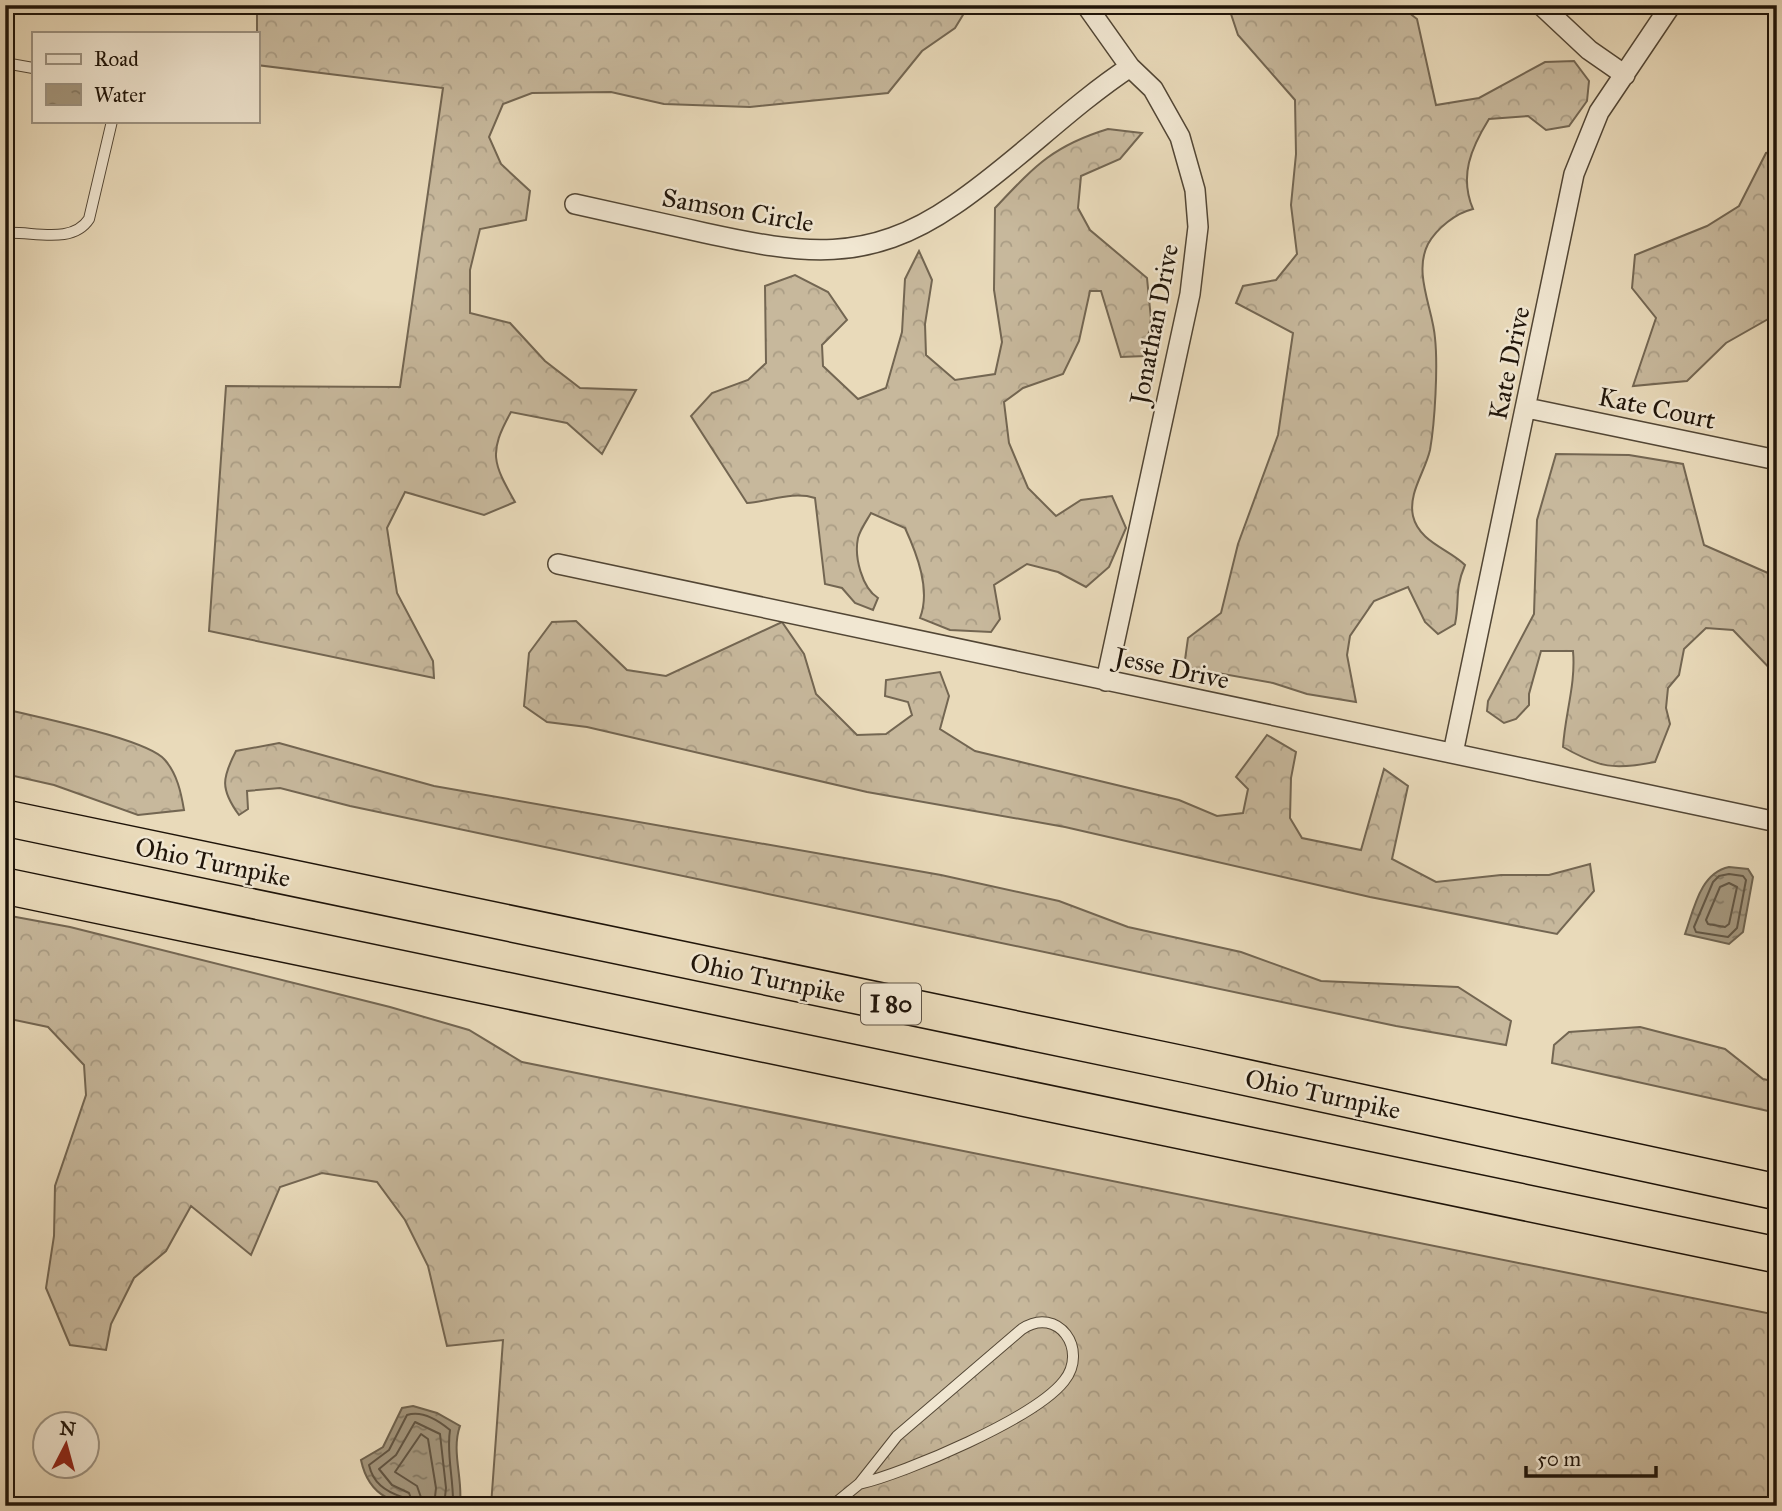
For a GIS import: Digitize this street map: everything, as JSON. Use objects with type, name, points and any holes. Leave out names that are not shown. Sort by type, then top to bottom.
[{"type":"highway","name":"Ohio Turnpike","points":[[5,818],[1665,1165],[1777,1192]]},
{"type":"highway","name":"I 80","points":[[5,886],[1777,1255]]},
{"type":"street","name":"Jonathan Drive","points":[[1086,5],[1130,67],[1153,89],[1180,138],[1195,190],[1198,226],[1190,293],[1106,681]]},
{"type":"street","points":[[1541,5],[1589,50],[1625,75]]},
{"type":"street","name":"Kate Drive","points":[[1453,753],[1574,174],[1599,113],[1671,5]]},
{"type":"street","name":"Samson Circle","points":[[575,204],[775,248],[820,252],[857,248],[898,237],[954,206],[1130,67]]},
{"type":"street","name":"Kate Court","points":[[1527,408],[1777,460]]},
{"type":"street","name":"Jesse Drive","points":[[558,564],[1777,822]]},
{"type":"lane","points":[[5,63],[32,68]]},
{"type":"lane","points":[[5,233],[70,235],[81,230],[89,219],[112,122]]},
{"type":"lane","points":[[832,1506],[859,1484],[897,1436],[1030,1323],[1052,1323],[1068,1334],[1072,1347],[1071,1369],[1064,1381],[1046,1398],[984,1434],[883,1479],[859,1484]]},
{"type":"green space","points":[[257,5],[969,5],[955,28],[922,51],[888,93],[750,107],[664,104],[611,92],[532,93],[503,104],[489,137],[501,164],[530,191],[526,220],[480,229],[470,270],[470,313],[510,323],[545,361],[580,388],[636,390],[602,454],[567,423],[511,412],[499,438],[496,458],[515,502],[484,515],[405,492],[387,528],[397,593],[433,661],[434,678],[209,631],[226,386],[400,387],[443,88],[259,65]]},
{"type":"green space","points":[[1228,5],[1399,5],[1417,19],[1436,105],[1479,98],[1545,62],[1574,61],[1589,81],[1587,101],[1569,126],[1546,130],[1528,116],[1489,119],[1469,162],[1467,185],[1473,209],[1448,222],[1436,232],[1428,244],[1422,267],[1434,327],[1436,394],[1430,450],[1415,491],[1413,516],[1416,525],[1428,539],[1465,565],[1458,589],[1455,624],[1438,634],[1425,622],[1408,587],[1374,601],[1350,636],[1347,655],[1356,702],[1184,667],[1188,638],[1221,613],[1238,544],[1278,435],[1293,333],[1236,303],[1243,286],[1276,280],[1297,254],[1291,205],[1296,154],[1295,100],[1238,35]]},
{"type":"green space","points":[[1108,129],[1142,133],[1120,159],[1081,176],[1078,208],[1090,230],[1147,278],[1151,319],[1145,356],[1121,357],[1101,291],[1090,291],[1079,341],[1063,374],[1023,388],[1004,402],[1009,443],[1028,488],[1056,516],[1081,500],[1112,496],[1126,528],[1109,567],[1086,587],[1058,572],[1027,564],[994,585],[1000,619],[991,632],[950,630],[920,618],[924,596],[921,572],[905,528],[871,513],[859,535],[857,554],[864,580],[878,598],[873,610],[855,603],[842,588],[825,584],[815,498],[790,496],[747,503],[691,416],[712,393],[748,380],[766,363],[765,286],[795,275],[828,292],[847,320],[822,345],[823,366],[858,399],[886,388],[902,332],[905,279],[919,251],[932,280],[925,324],[926,355],[955,380],[995,374],[1002,342],[994,290],[995,208],[1045,159],[1072,143]]},
{"type":"green space","points":[[1777,151],[1777,314],[1726,343],[1687,381],[1633,386],[1656,318],[1632,288],[1635,255],[1707,226],[1739,206],[1766,153]]},
{"type":"green space","points":[[1556,454],[1629,455],[1683,464],[1704,545],[1777,577],[1777,676],[1733,630],[1706,628],[1684,649],[1679,675],[1668,688],[1666,708],[1670,724],[1655,762],[1629,766],[1608,765],[1587,759],[1563,747],[1573,675],[1573,651],[1541,651],[1529,694],[1529,705],[1516,719],[1504,723],[1487,711],[1488,701],[1534,614],[1537,520]]},
{"type":"green space","points":[[576,621],[627,670],[666,676],[782,622],[804,654],[816,694],[857,735],[886,734],[912,715],[908,702],[885,696],[886,680],[940,672],[949,696],[940,729],[975,751],[1179,800],[1217,816],[1243,813],[1248,789],[1236,777],[1267,735],[1296,752],[1291,778],[1290,818],[1302,838],[1361,850],[1384,769],[1408,786],[1392,859],[1436,882],[1501,875],[1549,875],[1590,864],[1594,891],[1557,934],[1370,897],[1065,827],[867,792],[587,727],[547,722],[524,706],[529,653],[552,622]]},
{"type":"green space","points":[[5,709],[115,737],[155,752],[173,771],[184,810],[138,815],[54,785],[5,774]]},
{"type":"green space","points":[[279,743],[434,786],[941,875],[1059,901],[1128,927],[1241,952],[1321,981],[1458,987],[1511,1021],[1506,1045],[1396,1026],[350,806],[280,788],[247,791],[248,809],[239,815],[229,798],[225,783],[236,751]]},
{"type":"green space","points":[[5,915],[70,927],[390,1007],[469,1030],[522,1062],[1777,1315],[1777,1506],[491,1506],[503,1340],[447,1346],[428,1266],[405,1220],[377,1182],[322,1173],[280,1187],[251,1255],[191,1206],[166,1251],[134,1278],[111,1324],[106,1350],[70,1345],[46,1288],[54,1236],[55,1186],[86,1095],[84,1065],[48,1027],[5,1018]]},
{"type":"green space","points":[[1640,1027],[1725,1049],[1763,1079],[1777,1082],[1777,1113],[1552,1063],[1554,1045],[1569,1032]]},
{"type":"water","points":[[1729,867],[1748,869],[1753,877],[1743,932],[1729,944],[1685,934],[1695,903],[1705,884],[1711,876]]},
{"type":"water","points":[[413,1406],[437,1413],[460,1426],[457,1455],[460,1504],[419,1506],[396,1501],[377,1491],[365,1473],[361,1460],[383,1447],[402,1408]]}]
